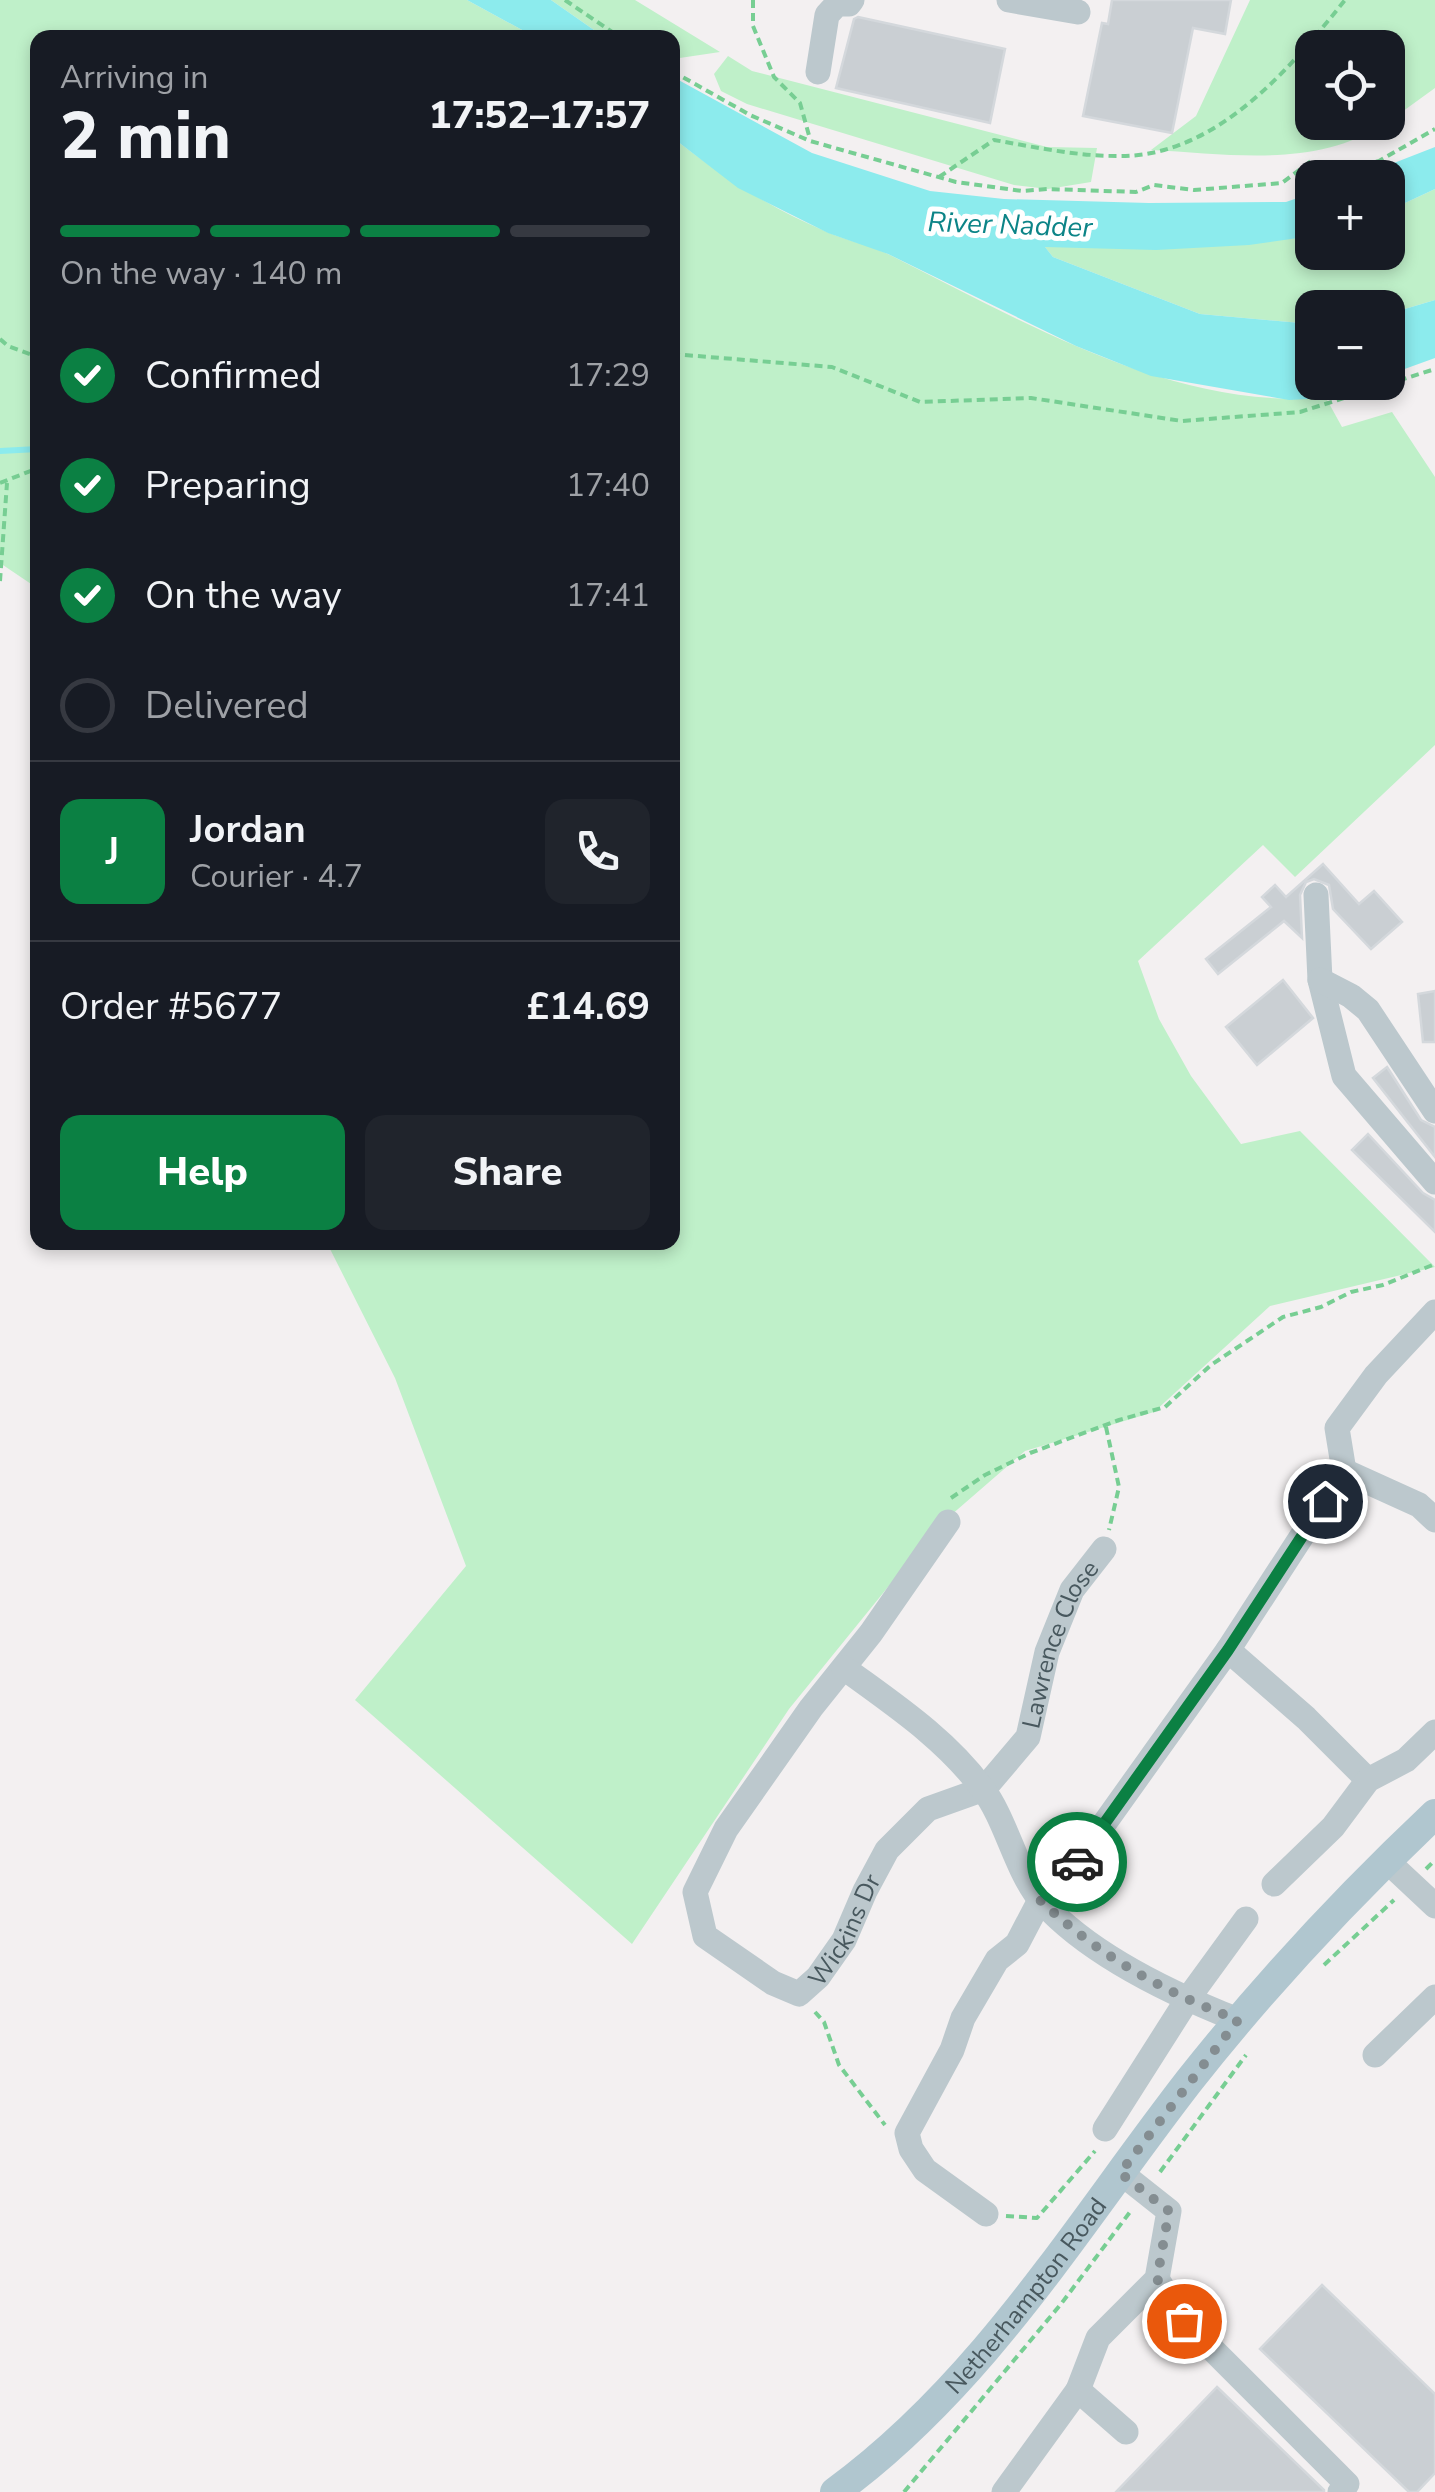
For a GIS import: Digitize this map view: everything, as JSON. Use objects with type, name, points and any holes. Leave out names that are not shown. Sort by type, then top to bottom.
[{"type":"main road","name":"Netherhampton Road","points":[[835,2492],[878,2459],[974,2363],[1038,2287],[1120,2173],[1245,2034],[1387,1861],[1435,1814]]},
{"type":"street","points":[[818,72],[828,15],[837,4],[852,0]]},
{"type":"street","points":[[1008,0],[1078,12]]},
{"type":"street","points":[[1316,894],[1320,980],[1344,1076],[1435,1182]]},
{"type":"street","points":[[1320,980],[1368,1010],[1435,1111]]},
{"type":"street","points":[[986,2214],[925,2170],[910,2149],[908,2134],[952,2050],[963,2018],[997,1960],[1017,1944],[1040,1900],[1074,1866],[1228,1650],[1344,1471],[1338,1428],[1376,1375],[1435,1312]]},
{"type":"street","points":[[1344,1471],[1419,1505],[1435,1520]]},
{"type":"street","name":"Wickins Dr","points":[[948,1522],[726,1829],[695,1892],[705,1936],[773,1983],[799,1994],[818,1977],[844,1940],[864,1891],[888,1850],[928,1808],[984,1789]]},
{"type":"street","name":"Lawrence Close","points":[[984,1789],[1028,1737],[1047,1652],[1072,1590],[1104,1549]]},
{"type":"street","points":[[1228,1650],[1306,1718],[1368,1780]]},
{"type":"street","points":[[844,1668],[932,1734],[984,1789],[1040,1900],[1094,1948],[1245,2034]]},
{"type":"street","points":[[1274,1884],[1333,1827],[1368,1780],[1406,1760],[1435,1732]]},
{"type":"street","points":[[1387,1861],[1435,1906]]},
{"type":"street","points":[[1105,2128],[1186,2000],[1246,1919]]},
{"type":"street","points":[[1375,2055],[1435,1997]]},
{"type":"street","points":[[1004,2492],[1078,2390],[1098,2338],[1157,2279],[1169,2211],[1120,2173]]},
{"type":"street","points":[[1157,2279],[1184,2321],[1349,2489]]},
{"type":"street","points":[[1078,2390],[1126,2432]]},
{"type":"path","points":[[565,0],[609,30]]},
{"type":"path","points":[[753,0],[753,26],[774,77],[800,104],[810,141]]},
{"type":"path","points":[[939,177],[994,140],[1119,157],[1162,150],[1214,129],[1262,92],[1344,0]]},
{"type":"path","points":[[680,75],[750,115],[810,141],[939,177],[1022,191],[1136,192],[1154,186],[1194,190],[1282,183],[1311,161],[1328,172],[1379,162],[1435,129]]},
{"type":"path","points":[[0,339],[30,353]]},
{"type":"path","points":[[680,355],[832,367],[920,402],[1031,398],[1182,420],[1300,412],[1435,369]]},
{"type":"path","points":[[0,483],[30,472]]},
{"type":"path","points":[[0,580],[7,482]]},
{"type":"path","points":[[948,1522],[942,1504],[985,1475],[1030,1453],[1165,1407],[1211,1365],[1283,1316],[1321,1307],[1351,1292],[1383,1285],[1435,1264]]},
{"type":"path","points":[[1104,1549],[1120,1487],[1105,1425]]},
{"type":"path","points":[[1312,1976],[1435,1860]]},
{"type":"path","points":[[799,1994],[824,2022],[839,2066],[878,2118],[910,2149]]},
{"type":"path","points":[[904,2492],[1061,2304],[1145,2192],[1245,2034]]},
{"type":"green space","points":[[0,0],[467,0],[522,30],[30,30],[30,583],[0,563]]},
{"type":"green space","points":[[551,0],[635,0],[720,52],[680,58],[680,30],[594,30]]},
{"type":"green space","points":[[1250,0],[1435,0],[1435,88],[1405,110],[1405,30],[1295,30],[1295,140],[1353,140],[1302,153],[1272,155],[1151,150],[1196,116]]},
{"type":"green space","points":[[728,56],[752,71],[1047,147],[1097,148],[1091,182],[1048,189],[1014,185],[747,104],[721,91],[714,74]]},
{"type":"green space","points":[[680,143],[785,212],[884,252],[1101,356],[1155,376],[1211,390],[1268,398],[1327,400],[1342,427],[1392,412],[1435,477],[1435,745],[1295,877],[1263,845],[1138,961],[1159,1019],[1191,1076],[1241,1144],[1300,1131],[1435,1267],[1270,1306],[1154,1412],[1025,1451],[935,1529],[789,1709],[632,1944],[355,1700],[466,1566],[395,1378],[331,1250],[680,1250]]},
{"type":"green space","points":[[1435,189],[1435,300],[1405,309],[1405,290],[1295,290],[1295,322],[1200,314],[1053,257],[1044,246],[1178,247],[1295,238],[1295,270],[1405,270],[1405,203]]},
{"type":"water","points":[[467,0],[551,0],[594,30],[522,30]]},
{"type":"water","name":"River Nadder","points":[[680,81],[812,153],[930,191],[1004,199],[1149,203],[1295,199],[1295,238],[1156,250],[1045,247],[1053,257],[1200,314],[1295,322],[1295,400],[1151,376],[1076,346],[888,254],[828,233],[738,188],[680,143]]},
{"type":"water","points":[[1435,147],[1435,189],[1405,203],[1405,160],[1402,160]]},
{"type":"water","points":[[1435,300],[1435,358],[1405,369],[1405,309]]},
{"type":"building","points":[[1112,0],[1231,0],[1225,34],[1193,28],[1172,133],[1083,116],[1102,23],[1108,24]]},
{"type":"building","points":[[854,19],[1005,49],[990,123],[836,88]]},
{"type":"building","points":[[1323,864],[1359,904],[1374,891],[1402,922],[1371,949],[1333,909],[1329,885],[1314,879],[1306,882],[1300,895],[1302,938],[1284,921],[1218,974],[1206,959],[1271,907],[1262,897],[1275,885],[1286,897]]},
{"type":"building","points":[[1283,980],[1313,1018],[1257,1065],[1226,1027]]},
{"type":"building","points":[[1435,991],[1435,1042],[1423,1042],[1418,994]]},
{"type":"building","points":[[1387,1067],[1421,1120],[1435,1127],[1435,1157],[1373,1078]]},
{"type":"building","points":[[1368,1134],[1423,1193],[1435,1200],[1435,1232],[1352,1150]]},
{"type":"building","points":[[1322,2285],[1435,2394],[1435,2473],[1417,2492],[1409,2492],[1260,2349]]},
{"type":"building","points":[[1217,2387],[1324,2490],[1324,2492],[1116,2492]]},
{"type":"waterway","points":[[0,451],[30,449]]},
{"type":"way so far","points":[[1077,1862],[1040,1900],[1094,1948],[1178,1997],[1238,2020],[1120,2173],[1169,2211],[1157,2279],[1184,2321]]},
{"type":"route","points":[[1077,1862],[1228,1650],[1325,1501]]}]
